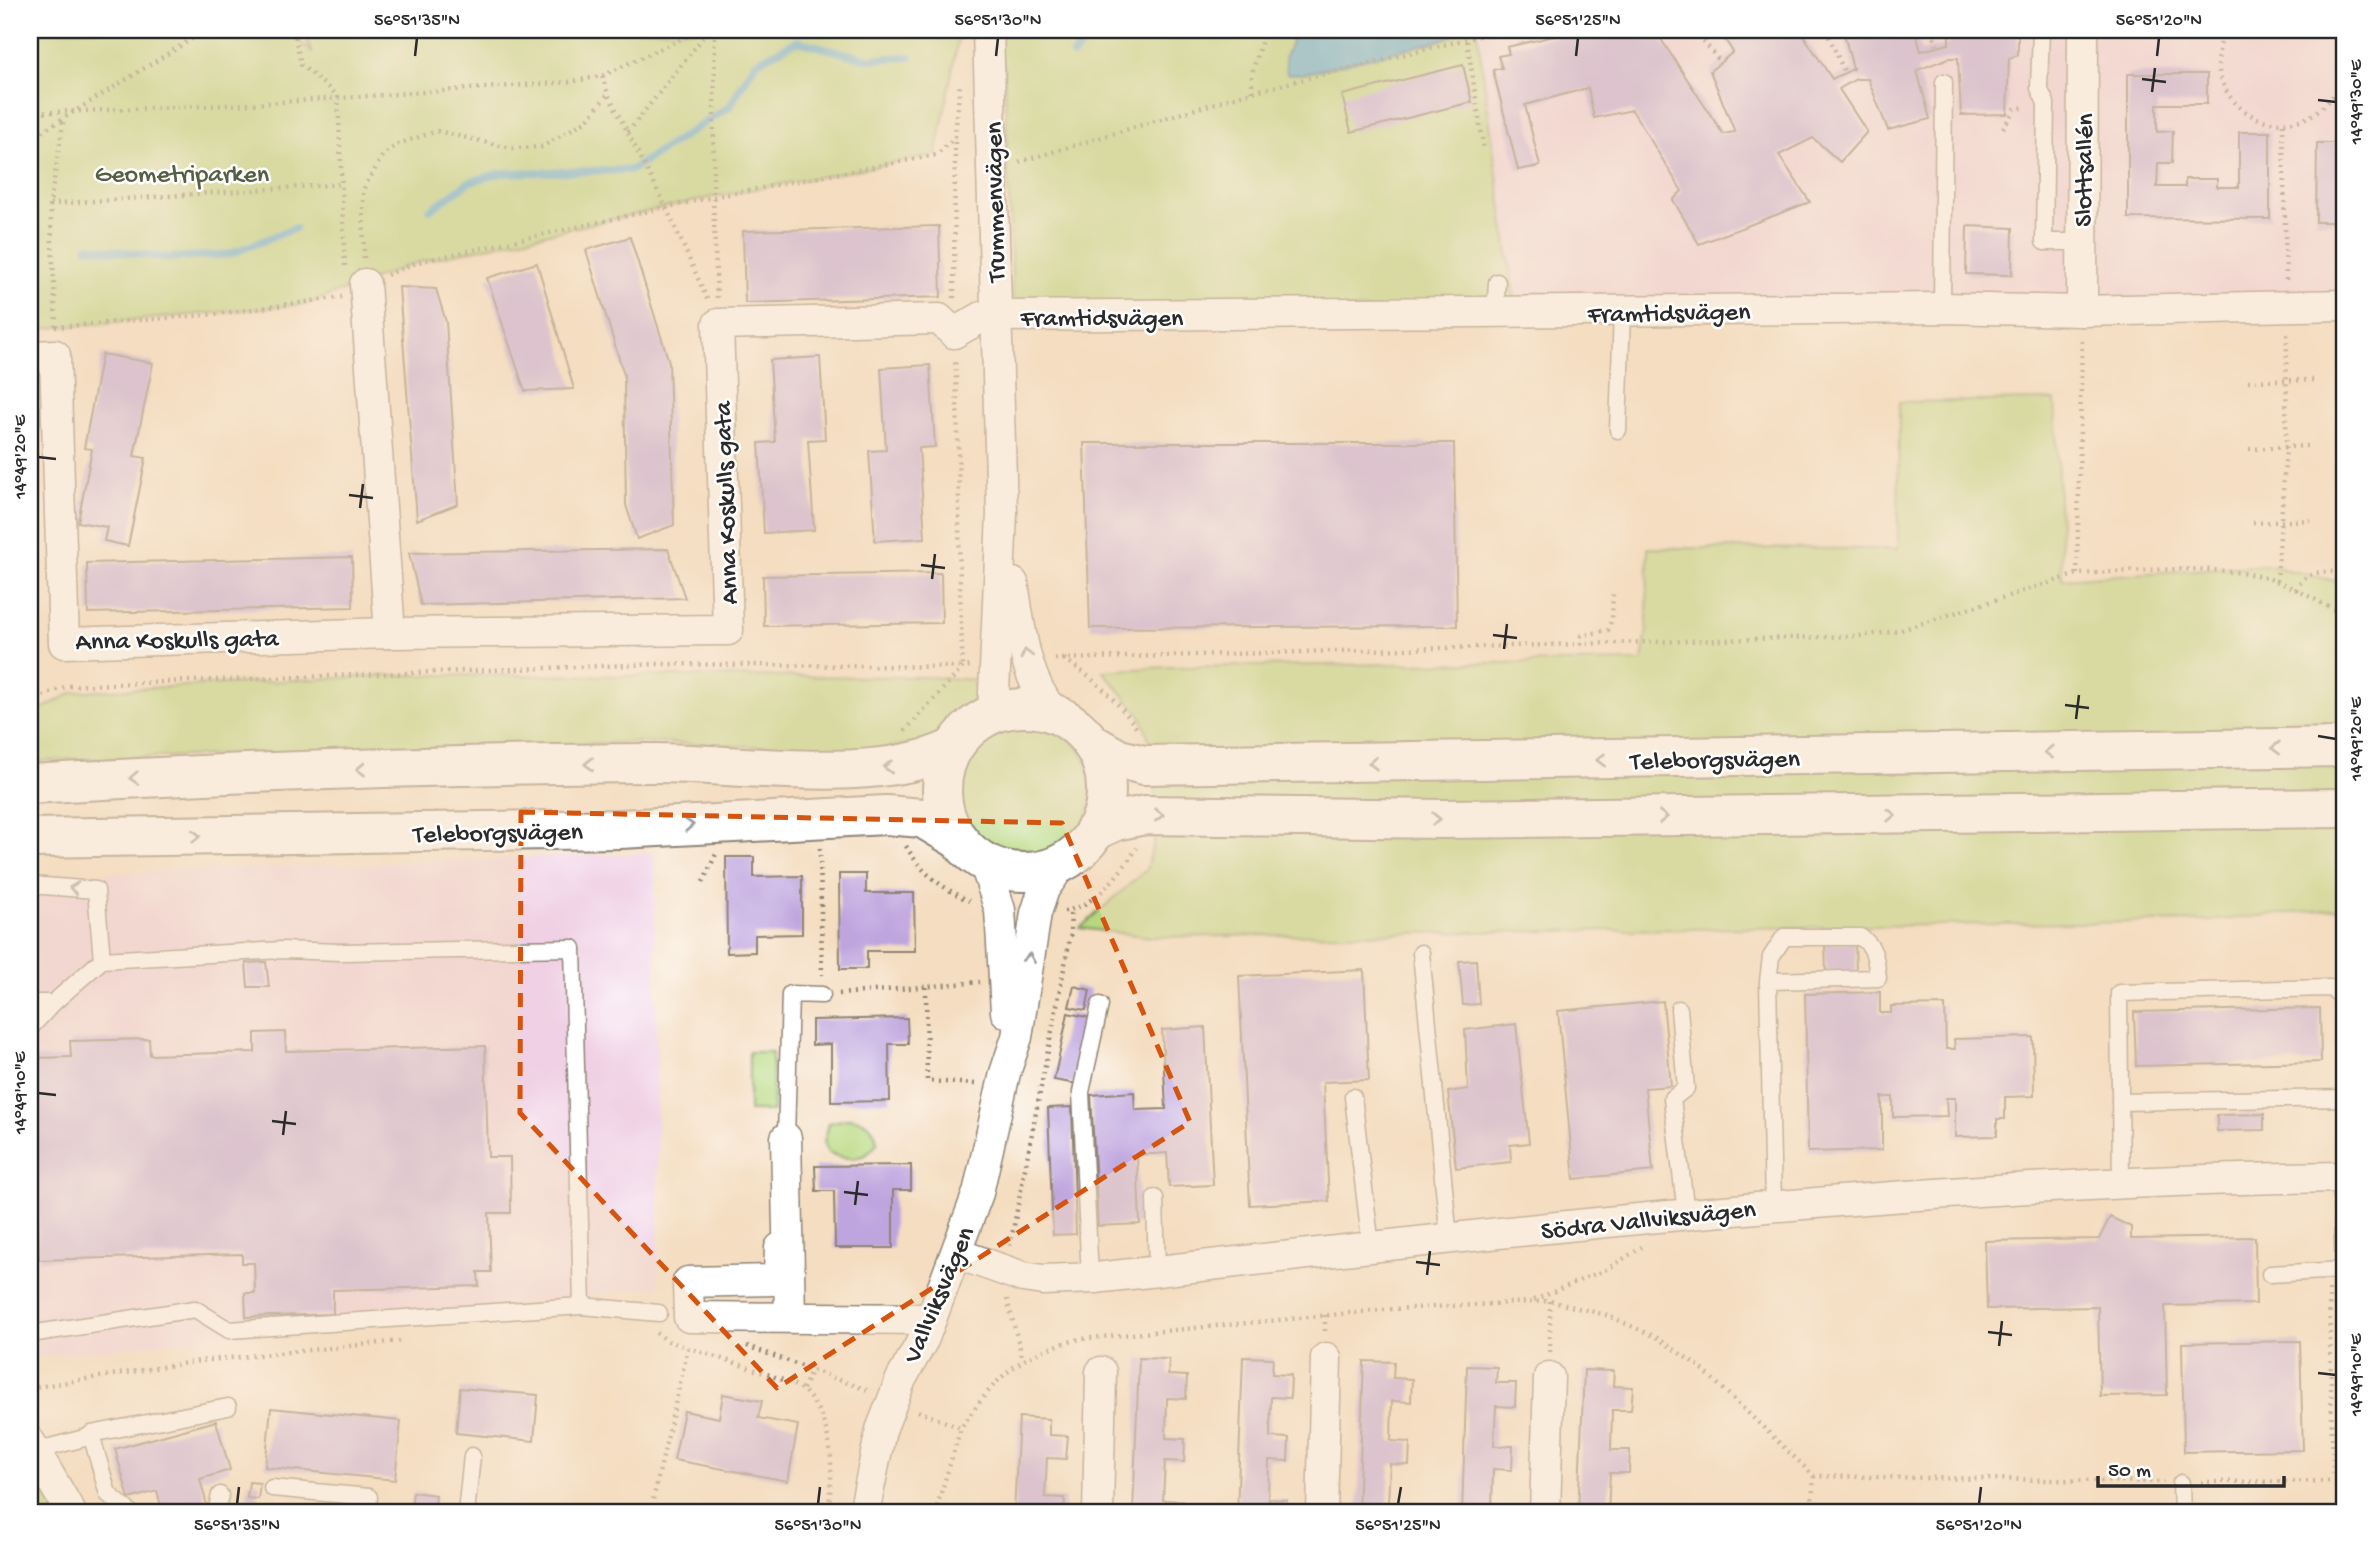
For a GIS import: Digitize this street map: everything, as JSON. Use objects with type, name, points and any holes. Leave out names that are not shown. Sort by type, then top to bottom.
[{"type":"main road","points":[[1024,708],[1055,714],[1075,726],[1091,743],[1101,764],[1105,787],[1103,810],[1094,831],[1081,848],[1064,861],[1038,870],[1003,869],[972,850],[947,818],[942,795],[944,771],[953,748],[971,728],[993,714],[1024,708]]},
{"type":"main road","name":"Teleborgsvägen","points":[[1091,743],[1119,759],[1144,765],[2344,747]]},
{"type":"main road","points":[[30,784],[314,770],[657,763],[777,768],[900,766],[920,762],[953,748]]},
{"type":"main road","points":[[1094,831],[1116,821],[1145,815],[1444,819],[2344,808]]},
{"type":"main road","points":[[2295,810],[2344,827]]},
{"type":"main road","name":"Teleborgsvägen","points":[[30,838],[620,829],[902,815],[929,820],[972,850]]},
{"type":"street","name":"Trummenvägen","points":[[993,714],[1002,513],[990,44],[999,30]]},
{"type":"street","name":"Slottsallén","points":[[2082,311],[2083,30]]},
{"type":"street","points":[[355,278],[390,633]]},
{"type":"street","name":"Framtidsvägen","points":[[995,316],[1496,314],[1942,308],[2082,311],[2344,305]]},
{"type":"street","points":[[718,324],[939,319],[954,332],[982,317],[995,316]]},
{"type":"street","name":"Anna Koskulls gata","points":[[47,341],[64,643],[390,633],[728,630],[718,324]]},
{"type":"street","name":"Trummenvägen","points":[[1002,513],[1028,661],[1041,698],[1055,714]]},
{"type":"street","name":"Vallviksvägen","points":[[853,1504],[901,1379],[924,1338],[929,1319],[958,1254],[978,1194],[996,1079],[1006,976],[1000,910],[972,850]]},
{"type":"street","name":"Vallviksvägen","points":[[996,1079],[1017,1037],[1036,913],[1044,889],[1064,861]]},
{"type":"street","points":[[786,1138],[790,1317]]},
{"type":"street","name":"Södra Vallviksvägen","points":[[958,1254],[1006,1272],[1043,1280],[1090,1278],[1686,1213],[1945,1192],[2121,1183],[2343,1177]]},
{"type":"street","points":[[780,1248],[779,1273],[773,1280],[688,1282],[689,1317],[929,1319]]},
{"type":"street","points":[[1322,1513],[1326,1358]]},
{"type":"street","points":[[1098,1513],[1101,1372]]},
{"type":"street","points":[[1545,1513],[1549,1377]]},
{"type":"street","points":[[32,1446],[71,1513]]},
{"type":"lane","points":[[2041,30],[2039,88],[2046,103],[2045,242],[2081,242]]},
{"type":"lane","points":[[1942,308],[1944,82]]},
{"type":"lane","points":[[1496,314],[1497,282]]},
{"type":"lane","points":[[1618,430],[1622,311]]},
{"type":"lane","points":[[30,885],[96,890],[102,960]]},
{"type":"lane","points":[[1768,981],[1878,978],[1869,942],[1860,937],[1784,937],[1771,957],[1768,981],[1773,1206]]},
{"type":"lane","points":[[30,1028],[53,1003],[102,960],[282,950],[341,952],[573,948],[582,1306]]},
{"type":"lane","points":[[1421,953],[1449,1239]]},
{"type":"lane","points":[[2121,1183],[2119,993],[2330,988],[2344,997]]},
{"type":"lane","points":[[786,1138],[790,994],[822,995]]},
{"type":"lane","points":[[30,1003],[53,1003]]},
{"type":"lane","points":[[1090,1278],[1081,1093],[1100,1005]]},
{"type":"lane","points":[[1679,1009],[1686,1088],[1672,1099],[1686,1213]]},
{"type":"lane","points":[[1353,1097],[1371,1247]]},
{"type":"lane","points":[[2120,1102],[2344,1098]]},
{"type":"lane","points":[[2270,1273],[2339,1271],[2343,1177]]},
{"type":"lane","points":[[1155,1198],[1157,1271]]},
{"type":"lane","points":[[30,1334],[195,1309],[229,1330],[582,1306],[659,1313]]},
{"type":"lane","points":[[32,1446],[228,1407]]},
{"type":"lane","points":[[92,1436],[108,1494],[131,1513]]},
{"type":"lane","points":[[466,1513],[472,1456]]},
{"type":"lane","points":[[2181,1483],[2182,1513]]},
{"type":"lane","points":[[272,1489],[369,1497],[367,1513]]},
{"type":"lane","points":[[216,1513],[220,1495]]},
{"type":"path","points":[[30,139],[206,30]]},
{"type":"path","points":[[294,30],[301,65],[338,96],[343,184],[355,278]]},
{"type":"path","points":[[30,113],[253,104],[338,96],[511,88],[602,76],[700,30]]},
{"type":"path","points":[[628,132],[709,30]]},
{"type":"path","points":[[715,30],[713,197],[718,324]]},
{"type":"path","points":[[1252,92],[1252,73],[1265,30]]},
{"type":"path","points":[[955,172],[992,168],[1103,138],[1252,92],[1504,30]]},
{"type":"path","points":[[1695,30],[1721,63]]},
{"type":"path","points":[[1826,30],[1844,73]]},
{"type":"path","points":[[1933,30],[1937,47]]},
{"type":"path","points":[[2226,30],[2218,56],[2226,91],[2248,114],[2268,122],[2283,124],[2308,119],[2334,100],[2344,78]]},
{"type":"path","points":[[2340,30],[2344,42]]},
{"type":"path","points":[[1467,41],[1484,150]]},
{"type":"path","points":[[602,76],[608,94],[666,207],[718,324]]},
{"type":"path","points":[[64,118],[50,204],[47,341],[307,304],[346,296],[355,278],[363,190],[383,155],[398,144],[437,131],[510,148],[542,147],[587,120],[608,94]]},
{"type":"path","points":[[2003,128],[2015,109]]},
{"type":"path","points":[[2277,581],[2288,381],[2283,124]]},
{"type":"path","points":[[355,278],[713,197],[936,155],[955,137]]},
{"type":"path","points":[[50,204],[343,184]]},
{"type":"path","points":[[2077,574],[2082,311]]},
{"type":"path","points":[[2248,381],[2315,380]]},
{"type":"path","points":[[2249,449],[2307,446]]},
{"type":"path","points":[[2253,523],[2311,520]]},
{"type":"path","points":[[1028,661],[1859,636],[1898,631],[2077,574],[2236,571],[2277,581],[2344,615]]},
{"type":"path","points":[[2296,590],[2301,578],[2313,573],[2344,572]]},
{"type":"path","points":[[1581,644],[1581,636],[1608,630],[1612,618],[1613,591]]},
{"type":"path","points":[[1064,659],[1093,677],[1121,706],[1142,736],[1144,765]]},
{"type":"path","points":[[30,701],[67,686],[137,683],[656,664],[963,667],[997,662]]},
{"type":"path","points":[[900,766],[905,731],[963,667]]},
{"type":"path","points":[[902,815],[901,837],[916,863],[938,885],[978,905],[1000,910]]},
{"type":"path","points":[[1036,913],[1070,911],[1094,896],[1120,874],[1143,838],[1145,815]]},
{"type":"path","points":[[820,840],[822,995],[991,981]]},
{"type":"path","points":[[703,882],[715,860]]},
{"type":"path","points":[[1023,1360],[1006,1295],[1006,1272],[1071,933],[1070,911]]},
{"type":"path","points":[[926,987],[927,1080],[996,1079]]},
{"type":"path","points":[[1530,1301],[1609,1268],[1686,1213]]},
{"type":"path","points":[[2333,1480],[2339,1271]]},
{"type":"path","points":[[935,1513],[961,1428],[990,1386],[1023,1360],[1049,1346],[1100,1336],[1393,1309],[1530,1301],[1550,1301],[1606,1315],[1656,1337],[1700,1367],[1814,1476],[2181,1483],[2344,1481]]},
{"type":"path","points":[[1549,1377],[1550,1301]]},
{"type":"path","points":[[647,1326],[668,1341],[803,1389],[820,1413],[830,1440],[833,1474],[831,1513],[853,1504]]},
{"type":"path","points":[[30,1388],[198,1361],[412,1339]]},
{"type":"path","points":[[743,1345],[867,1390]]},
{"type":"path","points":[[650,1513],[688,1348]]},
{"type":"path","points":[[803,1389],[813,1369]]},
{"type":"path","points":[[918,1411],[961,1428]]},
{"type":"path","points":[[1811,1513],[1814,1476]]},
{"type":"highlighted area","points":[[521,812],[1062,823],[1190,1122],[777,1388],[520,1113]]},
{"type":"shaded area","points":[[1477,30],[2344,30],[2344,305],[1516,312]]},
{"type":"shaded area","points":[[654,853],[659,1287],[30,1358],[30,876]]},
{"type":"green space","name":"Geometriparken","points":[[65,30],[288,30],[313,54],[302,30],[960,30],[936,155],[713,197],[418,262],[307,304],[30,330],[30,39],[41,33]]},
{"type":"green space","points":[[990,30],[1477,30],[1516,312],[1013,304],[1004,66]]},
{"type":"green space","points":[[2055,400],[2062,579],[2266,565],[2344,583],[2344,908],[2207,921],[1151,937],[1080,928],[1146,870],[1156,835],[1154,753],[1141,716],[1103,671],[1167,667],[1642,661],[1647,630],[1648,548],[1898,549],[1899,402]]},
{"type":"green space","points":[[394,675],[928,677],[981,680],[967,716],[934,740],[871,751],[640,742],[30,761],[30,715],[74,692]]},
{"type":"green space","points":[[1024,721],[1050,726],[1072,741],[1087,763],[1092,789],[1087,815],[1072,837],[1050,852],[1024,857],[998,852],[976,837],[961,815],[956,789],[961,763],[976,741],[998,726]]},
{"type":"green space","points":[[749,1052],[772,1052],[773,1111],[749,1111]]},
{"type":"green space","points":[[851,1118],[869,1125],[874,1132],[877,1143],[873,1149],[856,1158],[828,1152],[824,1142],[829,1123]]},
{"type":"green space","points":[[30,1470],[57,1513],[30,1513]]},
{"type":"water","points":[[1296,30],[1469,30],[1438,41],[1303,74],[1287,74],[1285,57]]},
{"type":"building","points":[[1580,30],[1655,30],[1723,134],[1735,132],[1710,71],[1733,52],[1719,30],[1800,30],[1832,79],[1853,69],[1843,30],[1915,30],[1921,51],[1949,44],[1949,30],[2018,30],[2018,55],[2009,58],[2007,114],[1961,115],[1958,58],[1949,58],[1917,70],[1930,119],[1888,130],[1868,79],[1856,79],[1839,89],[1867,132],[1840,162],[1813,138],[1779,155],[1810,202],[1699,244],[1673,200],[1682,191],[1632,110],[1594,118],[1588,88],[1525,105],[1540,166],[1518,170],[1493,70],[1502,68],[1498,56],[1509,54],[1507,47]]},
{"type":"building","points":[[1463,65],[1472,102],[1351,132],[1342,95]]},
{"type":"building","points":[[2128,74],[2207,74],[2207,104],[2157,104],[2157,132],[2173,131],[2172,163],[2158,163],[2157,187],[2185,187],[2185,179],[2217,179],[2217,187],[2239,187],[2239,132],[2270,132],[2270,219],[2128,218]]},
{"type":"building","points":[[2317,143],[2344,143],[2344,222],[2316,222]]},
{"type":"building","points":[[939,226],[941,297],[745,303],[743,231]]},
{"type":"building","points":[[1967,226],[2013,228],[2012,275],[1966,274]]},
{"type":"building","points":[[630,237],[669,362],[674,525],[637,539],[626,505],[624,375],[586,250]]},
{"type":"building","points":[[537,263],[574,389],[525,391],[487,278]]},
{"type":"building","points":[[399,287],[436,289],[446,322],[458,504],[417,520]]},
{"type":"building","points":[[102,354],[153,363],[134,456],[146,458],[128,546],[104,541],[107,527],[78,522],[92,449],[84,448]]},
{"type":"building","points":[[820,357],[825,439],[808,440],[814,530],[764,533],[759,443],[775,442],[770,360]]},
{"type":"building","points":[[930,365],[935,447],[919,448],[925,538],[875,541],[869,451],[886,450],[881,368]]},
{"type":"building","points":[[1084,443],[1454,443],[1457,626],[1090,628]]},
{"type":"building","points":[[668,549],[685,598],[421,605],[409,553]]},
{"type":"building","points":[[352,557],[353,607],[88,613],[87,563]]},
{"type":"building","points":[[941,573],[942,623],[764,626],[763,576]]},
{"type":"building","points":[[726,857],[754,857],[754,877],[802,876],[802,934],[755,935],[755,952],[727,953]]},
{"type":"building","points":[[839,874],[866,874],[866,893],[914,893],[915,951],[867,951],[867,969],[840,969]]},
{"type":"building","points":[[1855,942],[1856,971],[1826,971],[1825,943]]},
{"type":"building","points":[[1476,960],[1479,1004],[1463,1005],[1459,961]]},
{"type":"building","points":[[266,962],[269,987],[248,987],[246,963]]},
{"type":"building","points":[[1364,970],[1369,1080],[1323,1082],[1329,1201],[1250,1205],[1239,976]]},
{"type":"building","points":[[1074,986],[1090,990],[1086,1010],[1069,1007]]},
{"type":"building","points":[[1880,992],[1880,1013],[1891,1013],[1891,1006],[1945,1005],[1946,1049],[1955,1049],[1954,1039],[2033,1037],[2034,1096],[2005,1097],[2005,1119],[1997,1119],[1997,1136],[1955,1137],[1955,1098],[1946,1098],[1947,1116],[1893,1117],[1893,1097],[1882,1097],[1882,1150],[1808,1152],[1805,994]]},
{"type":"building","points":[[1663,1001],[1671,1086],[1645,1088],[1653,1171],[1574,1179],[1558,1011]]},
{"type":"building","points":[[2320,1008],[2321,1062],[2136,1066],[2134,1012]]},
{"type":"building","points":[[1068,1013],[1091,1018],[1077,1084],[1054,1080]]},
{"type":"building","points":[[907,1018],[908,1044],[889,1044],[890,1101],[831,1102],[831,1044],[812,1045],[812,1020]]},
{"type":"building","points":[[1516,1024],[1529,1143],[1510,1145],[1511,1162],[1456,1168],[1448,1092],[1468,1089],[1465,1030]]},
{"type":"building","points":[[1205,1027],[1213,1185],[1169,1187],[1167,1153],[1137,1155],[1140,1224],[1098,1226],[1091,1095],[1134,1092],[1135,1110],[1166,1109],[1162,1030]]},
{"type":"building","points":[[285,1032],[286,1051],[485,1046],[488,1157],[510,1157],[511,1213],[489,1213],[491,1272],[478,1272],[479,1286],[333,1290],[333,1314],[246,1317],[245,1293],[255,1293],[254,1263],[242,1263],[242,1254],[39,1260],[34,1058],[71,1057],[70,1041],[149,1039],[150,1055],[255,1052],[255,1033]]},
{"type":"building","points":[[1072,1107],[1076,1234],[1053,1235],[1048,1108]]},
{"type":"building","points":[[2264,1114],[2264,1130],[2217,1131],[2217,1115]]},
{"type":"building","points":[[911,1165],[911,1190],[893,1190],[893,1248],[835,1248],[834,1191],[816,1191],[815,1166]]},
{"type":"building","points":[[2110,1217],[2131,1227],[2131,1239],[2255,1237],[2256,1304],[2165,1306],[2167,1395],[2100,1396],[2098,1307],[1987,1309],[1985,1241],[2099,1239]]},
{"type":"building","points":[[2300,1341],[2303,1450],[2184,1452],[2182,1343]]},
{"type":"building","points":[[1243,1357],[1273,1358],[1272,1374],[1291,1375],[1290,1398],[1271,1397],[1270,1437],[1289,1438],[1288,1461],[1269,1460],[1268,1499],[1287,1500],[1286,1513],[1237,1513]]},
{"type":"building","points":[[1139,1358],[1169,1359],[1168,1375],[1187,1376],[1186,1399],[1167,1398],[1166,1438],[1185,1439],[1184,1462],[1165,1461],[1163,1500],[1183,1501],[1182,1513],[1133,1513]]},
{"type":"building","points":[[1364,1361],[1394,1362],[1393,1378],[1412,1379],[1411,1402],[1392,1401],[1391,1441],[1410,1442],[1409,1465],[1390,1464],[1388,1503],[1408,1504],[1407,1513],[1358,1513]]},
{"type":"building","points":[[1467,1366],[1497,1367],[1496,1383],[1516,1383],[1515,1407],[1496,1406],[1494,1446],[1513,1446],[1512,1470],[1493,1469],[1492,1508],[1511,1509],[1511,1513],[1462,1513]]},
{"type":"building","points":[[1584,1370],[1614,1371],[1613,1386],[1633,1387],[1631,1410],[1612,1410],[1611,1450],[1630,1450],[1629,1473],[1610,1473],[1608,1513],[1578,1513]]},
{"type":"building","points":[[460,1388],[538,1395],[534,1441],[456,1433]]},
{"type":"building","points":[[723,1394],[762,1401],[758,1418],[798,1425],[788,1481],[674,1460],[684,1411],[719,1418]]},
{"type":"building","points":[[271,1408],[401,1421],[395,1480],[265,1467]]},
{"type":"building","points":[[1019,1417],[1049,1419],[1049,1435],[1068,1436],[1066,1459],[1047,1458],[1045,1497],[1065,1498],[1064,1513],[1014,1513]]},
{"type":"building","points":[[216,1421],[230,1470],[200,1479],[209,1513],[163,1513],[157,1491],[129,1499],[115,1449]]},
{"type":"building","points":[[249,1482],[260,1483],[258,1499],[247,1498]]},
{"type":"building","points":[[413,1492],[436,1495],[434,1513],[410,1513]]},
{"type":"building","points":[[2160,1510],[2160,1513],[2030,1513],[2030,1511]]},
{"type":"waterway","points":[[1073,55],[1093,30]]},
{"type":"waterway","points":[[430,210],[469,182],[501,173],[631,170],[729,107],[756,62],[797,41],[868,59],[910,57]]},
{"type":"waterway","points":[[87,247],[170,258],[230,254],[295,228]]}]
